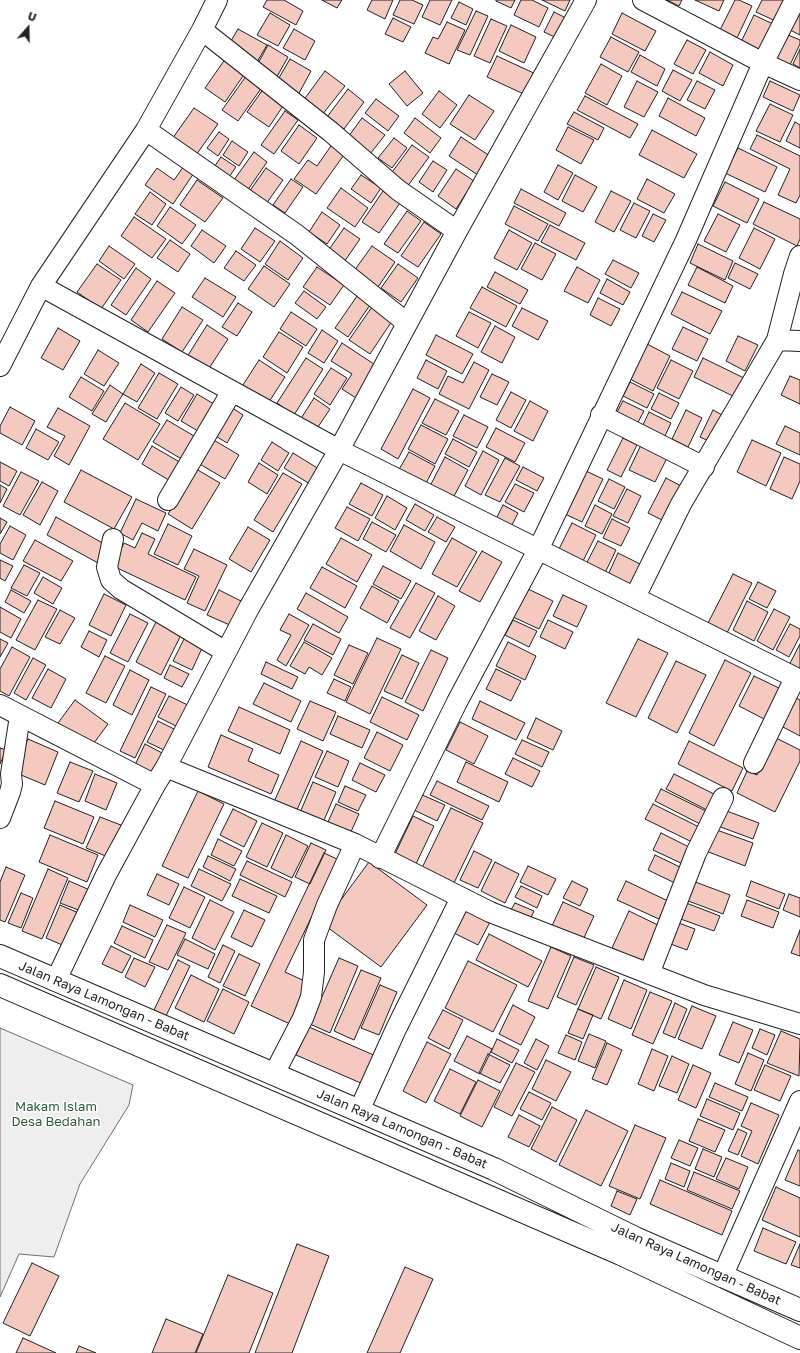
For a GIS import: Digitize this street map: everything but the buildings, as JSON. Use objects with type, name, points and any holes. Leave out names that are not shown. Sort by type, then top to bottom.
[{"type":"highway","name":"Jalan Raya Lamongan - Babat","points":[[0,956],[494,1169],[635,1238],[800,1310]]},
{"type":"highway","name":"Jalan Raya Lamongan - Babat","points":[[0,985],[621,1254],[800,1338]]},
{"type":"street","points":[[0,366],[41,286],[146,130],[202,30],[217,0]]},
{"type":"street","points":[[56,980],[106,875],[155,785],[166,768],[249,608],[339,450],[457,231],[586,0]]},
{"type":"street","points":[[643,0],[800,80]]},
{"type":"street","points":[[380,858],[457,702],[538,550],[601,415],[686,240],[764,63],[795,0]]},
{"type":"street","points":[[202,30],[331,132],[398,190],[457,231]]},
{"type":"street","points":[[146,130],[297,235],[407,323]]},
{"type":"street","points":[[634,597],[681,504],[777,340],[800,256]]},
{"type":"street","points":[[41,286],[339,450],[798,679],[754,763]]},
{"type":"street","points":[[777,340],[800,341]]},
{"type":"street","points":[[168,500],[232,391]]},
{"type":"street","points":[[601,415],[704,467]]},
{"type":"street","points":[[113,539],[107,567],[111,580],[121,588],[226,652]]},
{"type":"street","points":[[0,705],[155,785]]},
{"type":"street","points":[[0,818],[12,784],[11,774],[20,716]]},
{"type":"street","points":[[166,768],[355,844],[380,858],[490,912],[704,995],[800,1024]]},
{"type":"street","points":[[649,974],[696,853],[723,798]]},
{"type":"street","points":[[274,1074],[303,1018],[311,997],[314,972],[314,940],[327,905],[355,844]]},
{"type":"street","points":[[359,1112],[396,1029],[461,898]]},
{"type":"street","points":[[722,1277],[800,1102]]},
{"type":"green space","name":"Makam Islam Desa Bedahan","points":[[0,1028],[133,1085],[129,1105],[80,1184],[54,1257],[19,1254],[0,1297]]}]
